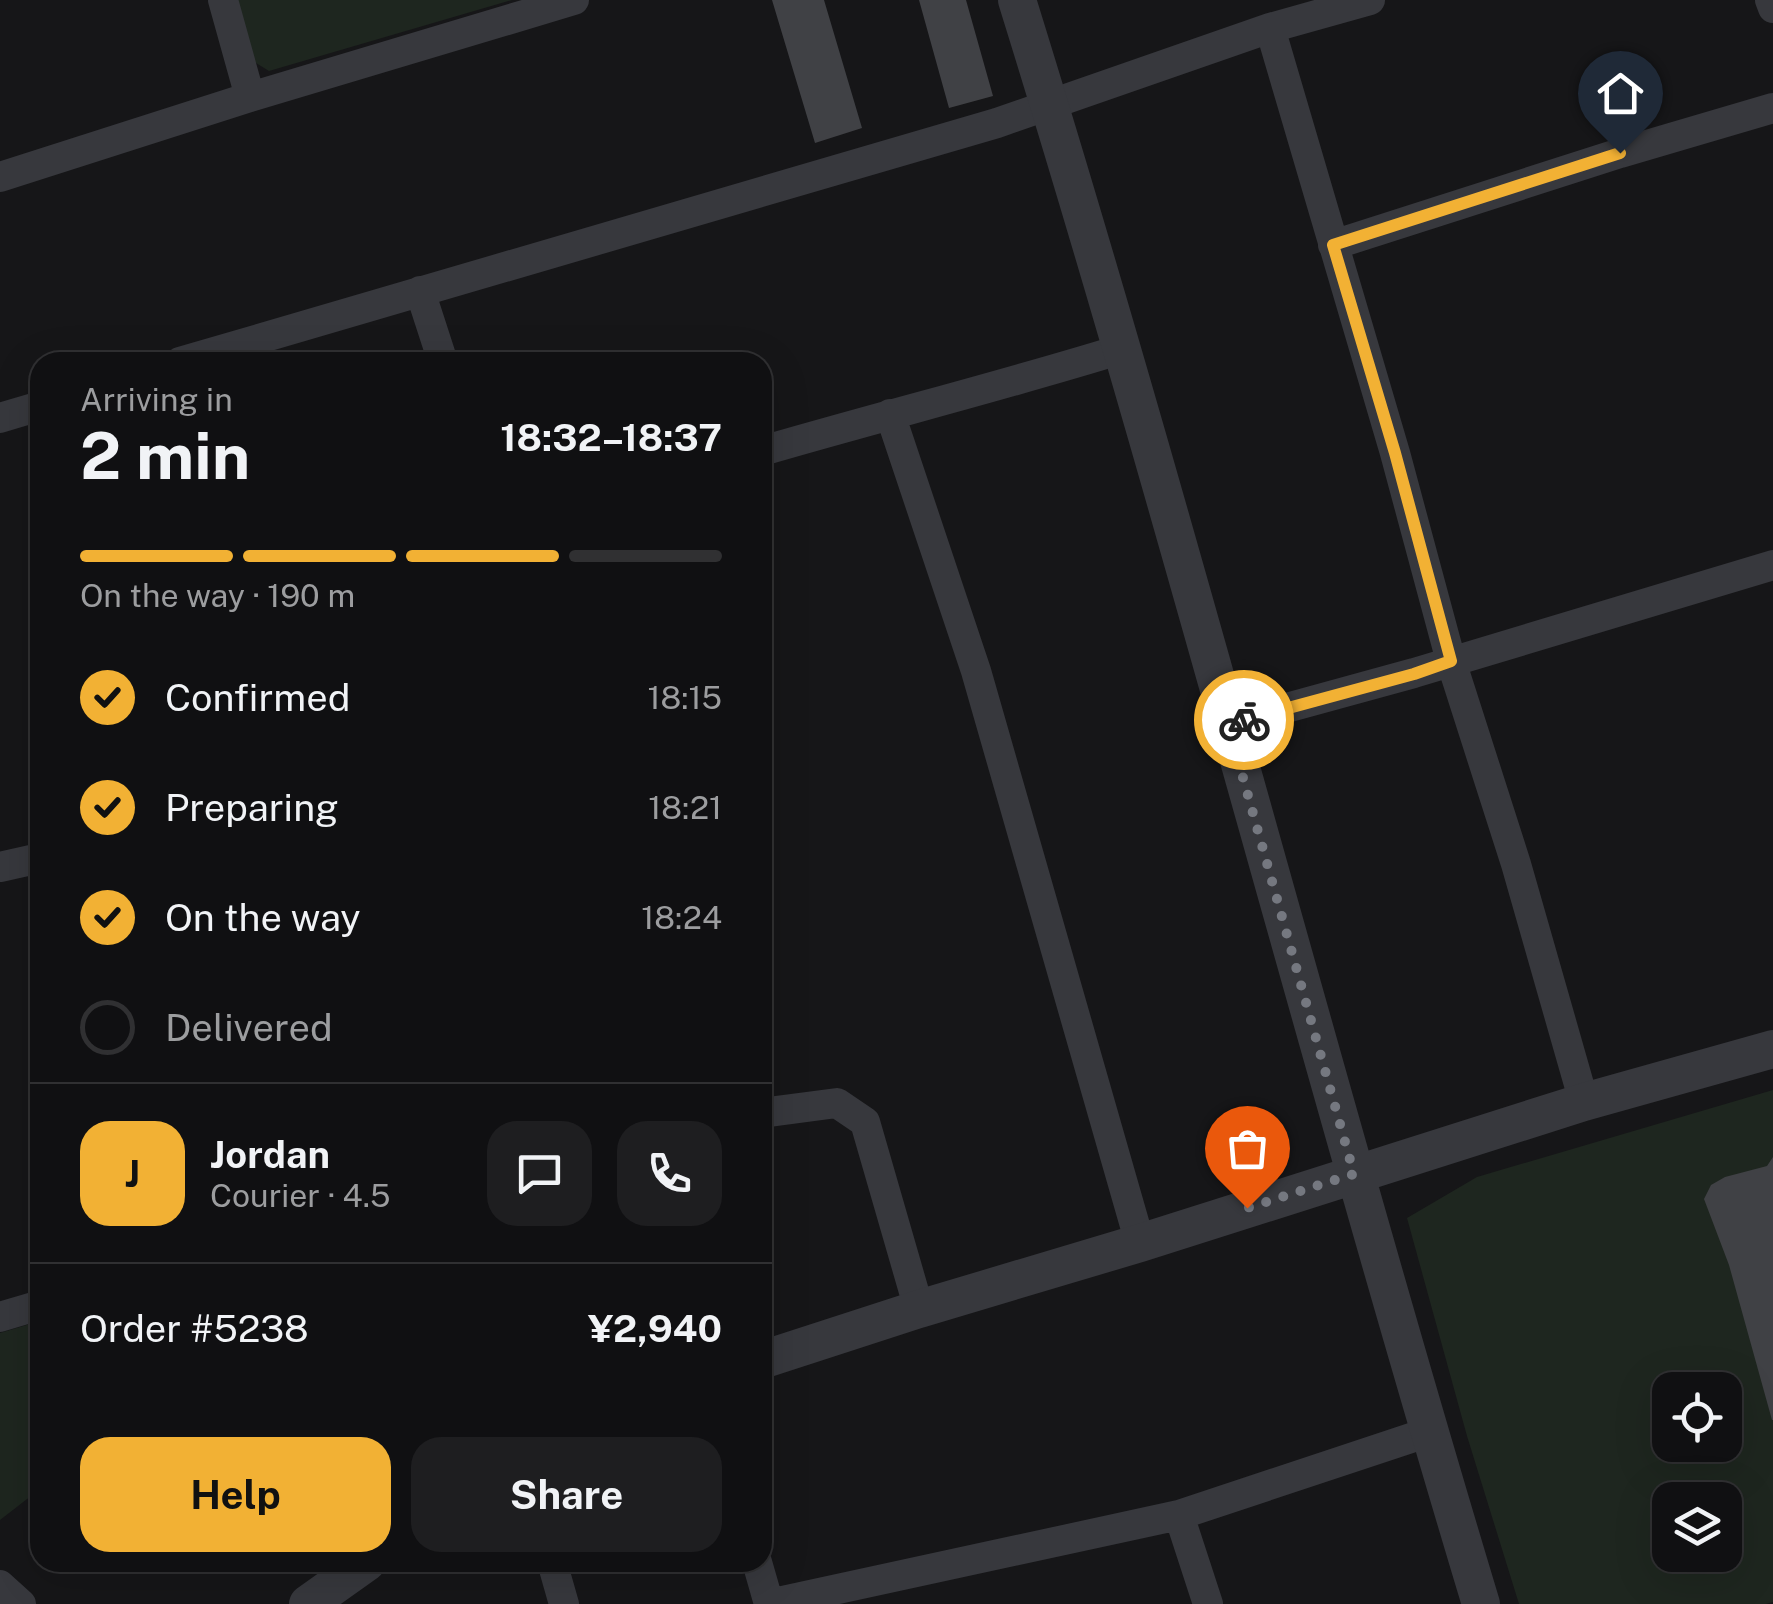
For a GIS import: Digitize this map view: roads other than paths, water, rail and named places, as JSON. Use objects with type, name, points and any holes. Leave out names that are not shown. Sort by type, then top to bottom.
[{"type":"street","points":[[223,0],[250,97]]},
{"type":"street","points":[[0,177],[574,0]]},
{"type":"street","points":[[1016,0],[1122,350],[1354,1174],[1481,1604]]},
{"type":"street","points":[[214,352],[997,123],[1270,28],[1370,0]]},
{"type":"street","points":[[1770,0],[1773,8]]},
{"type":"street","points":[[1270,28],[1395,453],[1451,661],[1516,864],[1584,1102]]},
{"type":"street","points":[[1333,245],[1773,108]]},
{"type":"street","points":[[420,291],[440,352]]},
{"type":"street","points":[[772,448],[1122,350]]},
{"type":"street","points":[[0,418],[30,409]]},
{"type":"street","points":[[890,414],[976,671],[1140,1243]]},
{"type":"street","points":[[1228,724],[1773,565]]},
{"type":"street","points":[[0,866],[30,860]]},
{"type":"street","points":[[772,1357],[1584,1102],[1773,1049]]},
{"type":"street","points":[[772,1112],[837,1104],[865,1122],[918,1309]]},
{"type":"street","points":[[0,1317],[30,1308]]},
{"type":"street","points":[[760,1572],[769,1604],[1179,1515],[1429,1432]]},
{"type":"street","points":[[1179,1515],[1208,1604]]},
{"type":"street","points":[[308,1604],[353,1572]]},
{"type":"street","points":[[555,1572],[564,1604]]},
{"type":"street","points":[[0,1585],[20,1604]]}]
